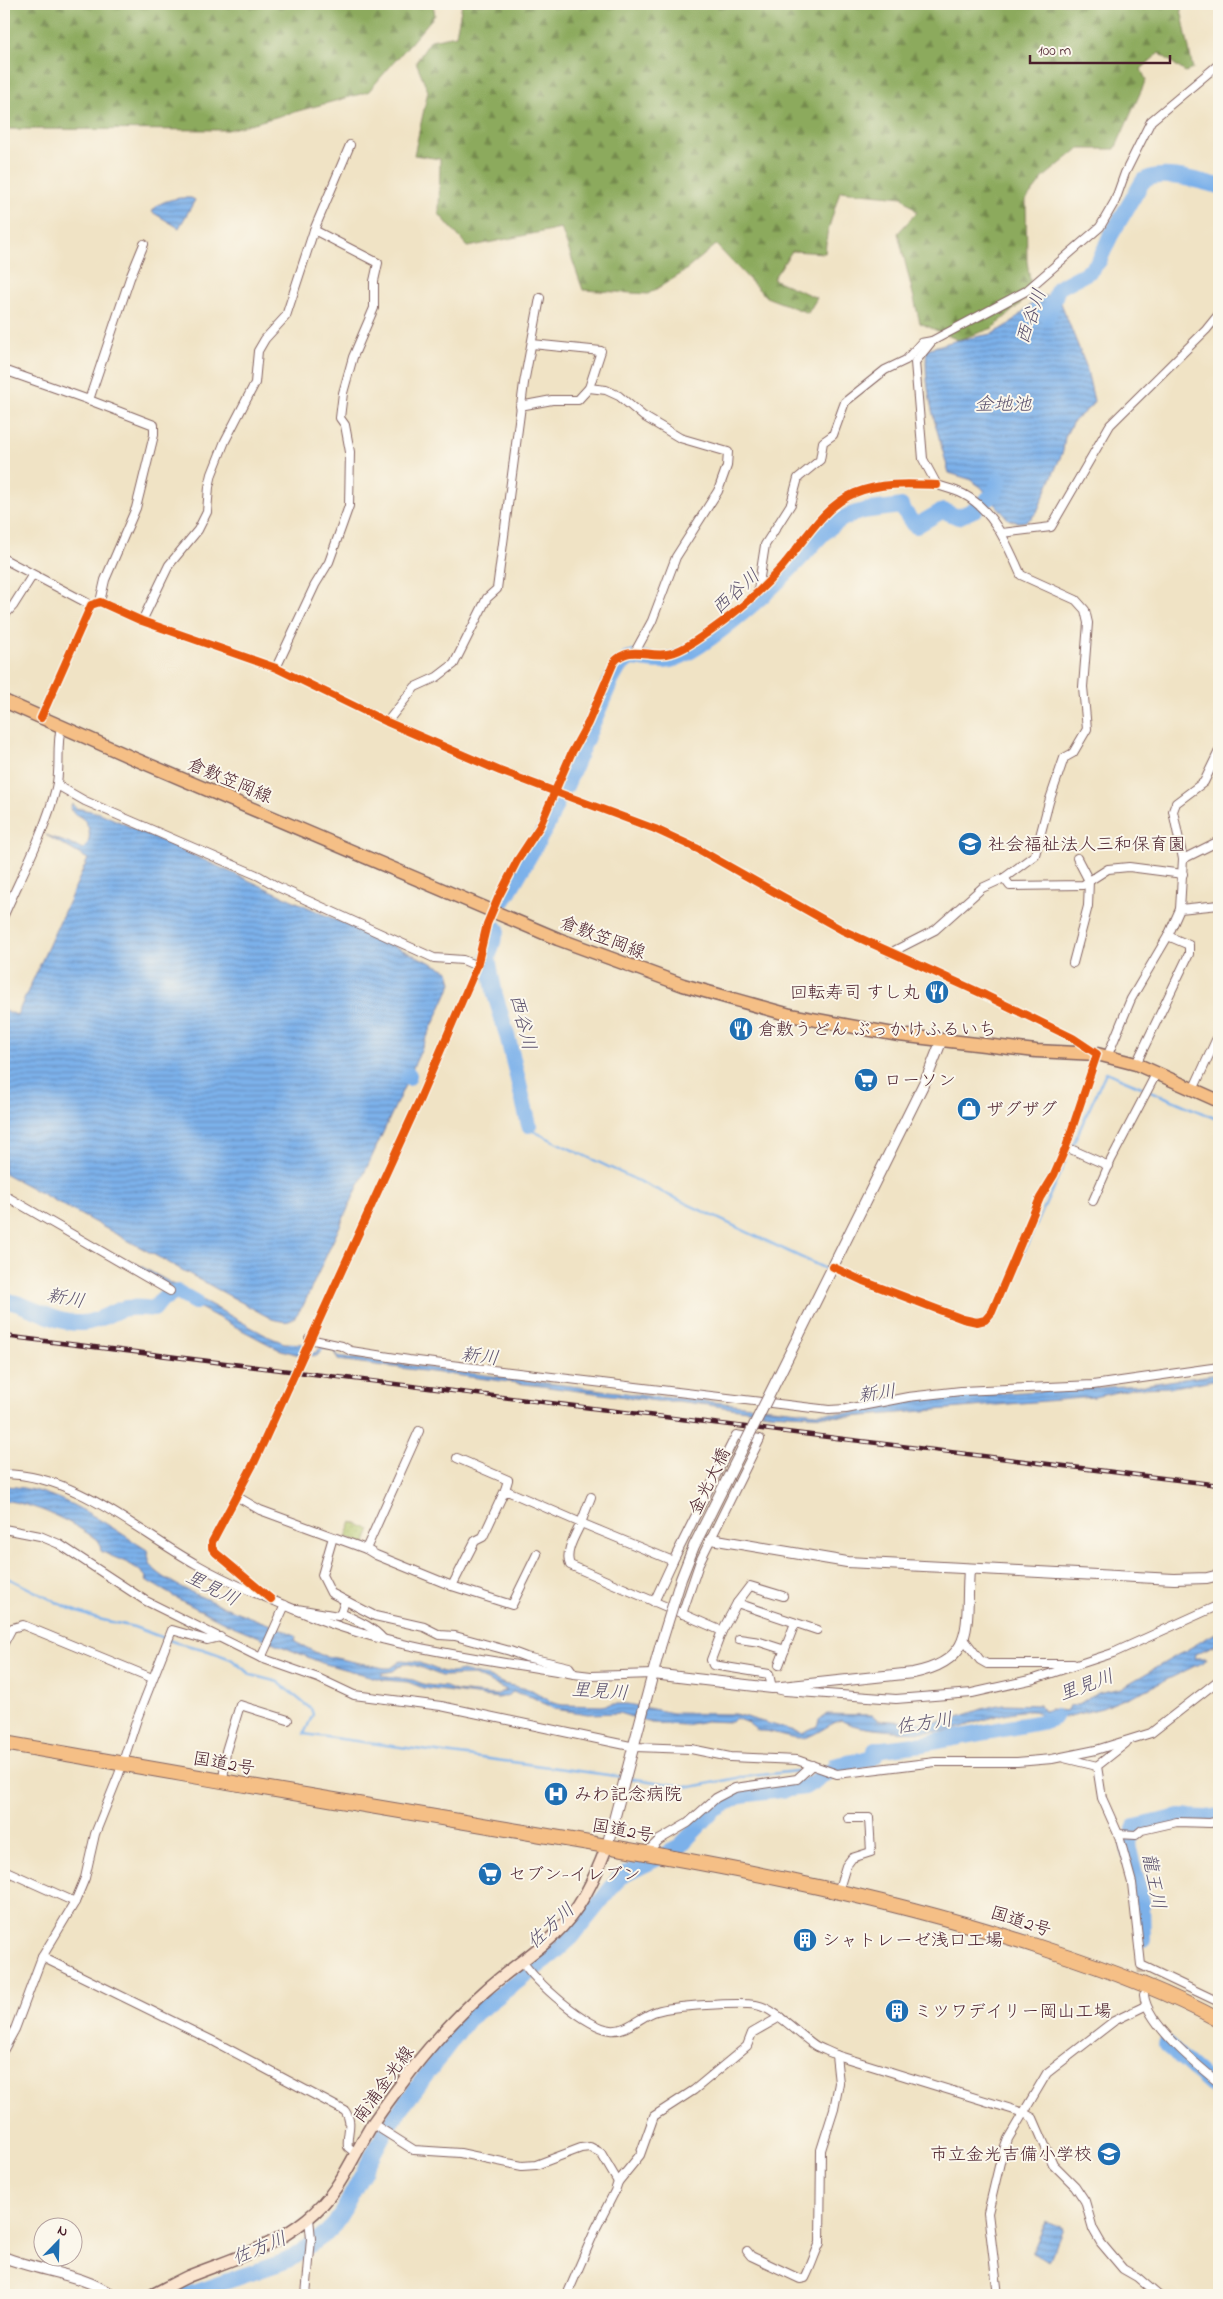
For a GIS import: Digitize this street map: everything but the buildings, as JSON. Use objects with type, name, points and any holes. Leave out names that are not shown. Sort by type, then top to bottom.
[{"type":"highway","name":"国道2号","points":[[4,1743],[223,1782],[648,1853],[838,1892],[972,1924],[1072,1958],[1154,1989],[1219,2020]]},
{"type":"main road","name":"倉敷笠岡線","points":[[4,701],[492,911],[633,967],[734,1000],[790,1015],[941,1042],[1102,1056],[1136,1064],[1219,1100]]},
{"type":"main road","name":"南浦金光線","points":[[152,2295],[188,2277],[262,2248],[284,2237],[309,2218],[330,2198],[403,2081],[454,2022],[486,1990],[525,1965],[572,1914],[595,1877],[607,1846]]},
{"type":"street","points":[[758,590],[765,545],[791,504],[798,478],[820,460],[823,442],[833,435],[846,402],[885,370],[906,360],[921,343],[932,341],[1026,291],[1100,227],[1115,201],[1125,173],[1151,121],[1219,64]]},
{"type":"street","points":[[142,621],[169,566],[198,530],[207,512],[212,474],[225,441],[255,383],[258,351],[265,339],[286,316],[314,230],[350,145]]},
{"type":"street","points":[[276,668],[315,585],[330,562],[349,506],[350,452],[345,425],[340,418],[343,393],[354,357],[374,308],[374,281],[378,263],[314,230]]},
{"type":"street","points":[[89,400],[130,278],[144,244]]},
{"type":"street","points":[[387,722],[415,687],[437,677],[454,664],[487,598],[497,589],[520,406],[540,298]]},
{"type":"street","points":[[1002,533],[1051,527],[1110,426],[1219,314]]},
{"type":"street","points":[[932,341],[915,362],[923,459],[937,485]]},
{"type":"street","points":[[520,406],[552,400],[578,400],[589,388],[602,351],[532,344]]},
{"type":"street","points":[[4,370],[154,425],[154,435],[136,508],[105,580],[100,602]]},
{"type":"street","points":[[589,388],[606,390],[619,396],[643,416],[680,438],[728,452],[727,466],[718,491],[676,557],[652,621],[635,652]]},
{"type":"street","points":[[272,1599],[212,1548],[212,1542],[285,1397],[309,1339],[420,1101],[477,966],[486,924],[517,861],[540,826],[614,662],[620,655],[635,652],[667,654],[686,646],[722,622],[783,566],[825,515],[854,493],[885,485],[937,485],[963,494],[976,503],[1002,533],[1021,575],[1076,600],[1085,610],[1088,624],[1083,687],[1087,729],[1074,754],[1064,758],[1049,802],[1035,855],[1004,878],[982,888],[935,930],[890,953]]},
{"type":"street","points":[[4,559],[32,576],[91,605],[100,602],[142,621],[276,668],[387,722],[500,771],[655,828],[698,849],[821,919],[890,953],[941,974],[1073,1038],[1102,1056]]},
{"type":"street","points":[[4,616],[13,606],[32,576]]},
{"type":"street","points":[[41,718],[91,605]]},
{"type":"street","points":[[4,915],[42,829],[57,785],[58,742],[61,727]]},
{"type":"street","points":[[832,1271],[963,1319],[977,1322],[985,1320],[992,1312],[1040,1198],[1054,1175],[1067,1147],[1102,1056],[1131,999],[1168,936],[1180,908],[1183,859],[1173,811],[1176,803],[1204,782],[1219,751]]},
{"type":"street","points":[[57,785],[85,801],[259,876],[278,887],[434,958],[463,960],[477,966]]},
{"type":"street","points":[[1183,859],[1219,841]]},
{"type":"street","points":[[1072,963],[1088,906],[1089,881],[1077,858]]},
{"type":"street","points":[[1004,878],[1010,886],[1083,885],[1108,869],[1129,866],[1183,874]]},
{"type":"street","points":[[1180,908],[1219,906]]},
{"type":"street","points":[[1136,1064],[1189,954],[1190,945],[1168,936]]},
{"type":"street","points":[[1193,1090],[1216,1040]]},
{"type":"street","name":"金光大橋","points":[[607,1846],[660,1646],[681,1579],[694,1546],[832,1271],[928,1075],[941,1042]]},
{"type":"street","points":[[1093,1201],[1148,1086],[1157,1072]]},
{"type":"street","points":[[1067,1147],[1109,1166]]},
{"type":"street","points":[[4,1195],[170,1291]]},
{"type":"street","points":[[309,1339],[323,1344],[342,1346],[351,1351],[409,1360],[829,1410],[846,1409],[908,1397],[962,1391],[1093,1385],[1219,1367]]},
{"type":"street","points":[[366,1549],[419,1431]]},
{"type":"street","points":[[654,1602],[685,1535],[736,1435],[760,1439],[697,1570],[682,1614]]},
{"type":"street","points":[[452,1586],[474,1541],[483,1537],[508,1480],[457,1458]]},
{"type":"street","points":[[4,1474],[45,1480],[82,1494],[196,1564],[284,1606],[348,1630],[427,1649],[591,1676],[652,1678],[896,1700],[944,1696],[1009,1686],[1113,1653],[1219,1605]]},
{"type":"street","points":[[505,1490],[673,1562]]},
{"type":"street","points":[[236,1496],[260,1510],[366,1549],[376,1555],[452,1586],[512,1605],[537,1554]]},
{"type":"street","points":[[591,1497],[570,1547],[567,1559],[570,1565],[722,1631]]},
{"type":"street","points":[[4,1529],[40,1536],[59,1544],[146,1601],[220,1637],[354,1695],[441,1706],[635,1746],[691,1749],[730,1756],[797,1760],[837,1774],[935,1762],[1017,1762],[1060,1757],[1128,1742],[1151,1733],[1219,1680]]},
{"type":"street","points":[[685,1535],[847,1562],[969,1570],[1174,1579],[1207,1578],[1219,1575]]},
{"type":"street","points":[[333,1536],[322,1575],[331,1593],[376,1616],[424,1627],[440,1635],[455,1636],[526,1657],[569,1667],[574,1674]]},
{"type":"street","points":[[772,1688],[913,1673],[933,1669],[948,1661],[958,1652],[964,1639],[969,1570]]},
{"type":"street","points":[[772,1688],[768,1674],[713,1665],[711,1660],[722,1631],[736,1603],[750,1586],[783,1596]]},
{"type":"street","points":[[293,1609],[305,1609],[338,1616],[345,1601]]},
{"type":"street","points":[[736,1603],[817,1630]]},
{"type":"street","points":[[263,1656],[284,1606]]},
{"type":"street","points":[[341,1613],[377,1632],[383,1639]]},
{"type":"street","points":[[779,1665],[796,1623]]},
{"type":"street","points":[[4,1643],[5,1633],[12,1628],[23,1625],[152,1678]]},
{"type":"street","points":[[4,2048],[15,2030],[42,1957],[75,1902],[85,1878],[94,1834],[119,1774],[152,1678],[172,1630],[207,1640],[220,1637]]},
{"type":"street","points":[[739,1639],[760,1642],[785,1650]]},
{"type":"street","points":[[964,1639],[980,1660],[987,1664],[1074,1664]]},
{"type":"street","points":[[223,1782],[226,1751],[240,1705],[288,1720]]},
{"type":"street","points":[[1097,1766],[1128,1742]]},
{"type":"street","points":[[1060,1757],[1097,1766]]},
{"type":"street","points":[[648,1853],[659,1840],[688,1823],[716,1798],[734,1788],[797,1779],[812,1765]]},
{"type":"street","points":[[1097,1766],[1102,1798],[1122,1834],[1132,1883],[1141,1965],[1219,2002]]},
{"type":"street","points":[[838,1892],[846,1866],[852,1858],[871,1852],[868,1818],[848,1818]]},
{"type":"street","points":[[1122,1834],[1136,1835],[1142,1830],[1177,1822],[1210,1823],[1219,1821]]},
{"type":"street","points":[[4,1870],[75,1902]]},
{"type":"street","points":[[42,1957],[215,2042],[345,2111],[350,2118],[351,2127],[348,2146],[357,2154]]},
{"type":"street","points":[[525,1965],[534,1978],[585,2020],[612,2030],[628,2026],[658,2010],[704,2006],[757,2005],[780,2017],[816,2046],[836,2055],[1024,2113],[1033,2118],[1053,2164],[1085,2201],[1093,2229],[1101,2243],[1123,2269],[1137,2277],[1158,2295]]},
{"type":"street","points":[[1144,1995],[1145,2006],[1170,2039],[1219,2084]]},
{"type":"street","points":[[998,2295],[988,2213],[1001,2158],[1008,2139],[1047,2073],[1114,2021],[1145,2006]]},
{"type":"street","points":[[567,2295],[596,2228],[616,2191],[618,2182],[640,2155],[654,2116],[694,2090],[747,2046],[752,2033],[780,2017]]},
{"type":"street","points":[[747,2251],[751,2256],[800,2279],[805,2278],[810,2268],[820,2243],[821,2150],[834,2109],[839,2083],[836,2055]]},
{"type":"street","points":[[376,2126],[414,2150],[460,2153],[522,2166],[536,2165],[581,2148],[590,2147],[600,2152],[618,2182]]},
{"type":"street","points":[[306,2295],[311,2239],[309,2218]]},
{"type":"street","points":[[4,2257],[34,2269],[87,2281],[112,2295]]},
{"type":"green space","points":[[4,4],[433,4],[435,15],[368,92],[228,130],[4,129]]},
{"type":"green space","points":[[462,4],[1180,4],[1193,69],[1185,72],[1159,53],[1141,69],[1146,80],[1115,149],[1078,149],[1044,177],[1026,200],[1027,261],[1032,293],[993,328],[958,340],[920,323],[898,233],[917,212],[902,197],[840,191],[827,234],[825,253],[792,251],[773,279],[817,298],[808,313],[766,297],[716,245],[681,274],[648,294],[583,290],[561,228],[468,247],[439,214],[440,159],[414,155],[428,91],[416,62],[431,40],[456,35]]},
{"type":"green space","points":[[352,1522],[371,1530],[365,1545],[346,1537]]},
{"type":"water","points":[[180,198],[195,200],[179,228],[152,212],[160,204]]},
{"type":"water","name":"金地池","points":[[1044,296],[1059,298],[1086,366],[1094,401],[1072,423],[1065,437],[1063,451],[1037,512],[1024,522],[1017,522],[1008,519],[981,487],[969,479],[949,473],[929,395],[926,364],[927,349],[958,340],[992,334],[1008,325],[1036,300]]},
{"type":"water","points":[[72,804],[76,808],[100,813],[449,971],[452,983],[303,1306],[290,1320],[272,1319],[4,1173],[4,1010],[17,1015],[88,859],[46,835],[83,849],[86,846],[89,839],[88,826],[83,819],[70,809]]},
{"type":"water","points":[[135,1263],[267,1336],[284,1343],[311,1344],[310,1350],[315,1353],[322,1346],[335,1349],[338,1356],[656,1397],[817,1413],[850,1413],[905,1399],[1142,1385],[1211,1375],[1219,1375],[1219,1379],[1173,1387],[1135,1388],[1094,1397],[850,1417],[770,1413],[677,1401],[657,1401],[338,1360],[333,1350],[323,1349],[317,1356],[296,1354],[278,1349],[181,1298],[173,1288],[134,1266]]},
{"type":"water","points":[[4,1486],[24,1488],[43,1493],[79,1508],[147,1550],[151,1565],[175,1584],[194,1594],[293,1634],[296,1636],[295,1642],[321,1655],[384,1668],[391,1668],[402,1660],[417,1662],[443,1672],[462,1671],[487,1676],[504,1684],[532,1690],[553,1703],[562,1705],[601,1706],[627,1704],[673,1713],[735,1714],[802,1733],[817,1726],[819,1720],[827,1714],[872,1715],[878,1720],[927,1723],[953,1719],[985,1708],[1004,1704],[1039,1705],[1045,1711],[1049,1709],[1066,1711],[1069,1706],[1076,1705],[1098,1693],[1121,1688],[1219,1631],[1219,1643],[1195,1654],[1194,1658],[1206,1658],[1203,1662],[1144,1691],[1102,1708],[1046,1722],[1041,1714],[1031,1711],[1017,1712],[947,1731],[924,1732],[892,1731],[861,1727],[841,1720],[810,1736],[801,1738],[758,1731],[748,1723],[735,1718],[731,1722],[706,1721],[685,1725],[651,1723],[619,1713],[588,1714],[554,1709],[532,1697],[513,1692],[498,1698],[423,1688],[408,1682],[384,1680],[322,1663],[228,1624],[178,1599],[146,1580],[147,1578],[137,1568],[101,1551],[99,1541],[65,1520],[30,1506],[4,1500]],"holes":[[[404,1663],[442,1676],[474,1675],[507,1690],[495,1695],[456,1691],[446,1687],[426,1685],[413,1680],[381,1675],[382,1673],[393,1671]]]},
{"type":"water","points":[[1046,2221],[1063,2228],[1049,2261],[1032,2253]]},
{"type":"waterway","name":"西谷川","points":[[1048,317],[1058,288],[1090,271],[1099,261],[1111,235],[1143,181],[1160,176],[1170,176],[1219,186]]},
{"type":"waterway","name":"西谷川","points":[[983,503],[995,493],[999,479]]},
{"type":"waterway","name":"西谷川","points":[[566,786],[610,683],[619,667],[630,658],[665,661],[695,648],[754,603],[824,533],[835,523],[849,515],[863,511],[901,506],[916,526],[940,512],[944,511],[958,517],[976,509]]},
{"type":"waterway","name":"西谷川","points":[[504,900],[548,824],[559,797]]},
{"type":"waterway","name":"西谷川","points":[[497,929],[488,958],[495,995],[529,1125]]},
{"type":"waterway","points":[[964,1323],[982,1325],[989,1321],[996,1313],[1106,1072],[1219,1120]]},
{"type":"waterway","points":[[529,1125],[531,1130],[828,1270]]},
{"type":"waterway","points":[[833,1273],[863,1285]]},
{"type":"waterway","name":"新川","points":[[4,1300],[62,1320],[82,1323],[97,1320],[127,1308],[154,1309],[162,1299],[177,1292],[195,1302]]},
{"type":"waterway","points":[[4,1590],[7,1579],[10,1579],[66,1607],[94,1618],[134,1627],[177,1643],[203,1649],[231,1659],[251,1675],[278,1682],[311,1709],[313,1714],[304,1734],[623,1777]]},
{"type":"waterway","name":"佐方川","points":[[187,2295],[289,2260],[325,2234],[335,2224],[345,2207],[388,2126],[468,2019],[550,1957],[572,1937],[620,1877],[678,1848],[714,1810],[741,1795],[805,1787],[839,1766],[871,1759],[875,1756],[875,1750],[923,1744],[1046,1721],[1055,1717]]},
{"type":"waterway","points":[[830,1760],[875,1750]]},
{"type":"waterway","points":[[628,1778],[691,1787],[743,1777],[797,1771]]},
{"type":"waterway","name":"龍王川","points":[[1143,1939],[1142,1902],[1128,1845],[1135,1827],[1179,1817],[1207,1818],[1219,1816]]},
{"type":"waterway","name":"龍王川","points":[[1166,2044],[1219,2091]]},
{"type":"tunnel","points":[[1141,1965],[1143,1986]]},
{"type":"railway","points":[[4,1336],[1219,1485]]},
{"type":"cycle path","points":[[271,1599],[216,1553],[212,1548],[212,1542],[255,1461],[419,1101],[477,966],[487,924],[498,898],[517,861],[540,826],[614,662],[620,657],[632,653],[660,655],[672,653],[688,646],[707,633],[764,586],[823,516],[844,499],[865,489],[885,485],[937,485]]},
{"type":"cycle path","points":[[41,718],[91,605],[100,602],[142,621],[276,668],[387,722],[500,771],[655,829],[698,849],[842,930],[985,995],[1073,1038],[1097,1054],[1066,1147],[1054,1175],[1040,1198],[992,1312],[985,1320],[977,1322],[963,1319],[863,1281],[833,1267]]},
{"type":"place","name":"社会福祉法人三和保育園","points":[[970,844]]},
{"type":"place","name":"回転寿司 すし丸","points":[[937,992]]},
{"type":"place","name":"倉敷うどん ぶっかけふるいち","points":[[741,1029]]},
{"type":"place","name":"ローソン","points":[[866,1080]]},
{"type":"place","name":"ザグザグ","points":[[969,1109]]},
{"type":"place","name":"みわ記念病院","points":[[556,1794]]},
{"type":"place","name":"セブン-イレブン","points":[[490,1874]]},
{"type":"place","name":"シャトレーゼ浅口工場","points":[[805,1940]]},
{"type":"place","name":"ミツワデイリー岡山工場","points":[[897,2011]]},
{"type":"place","name":"市立金光吉備小学校","points":[[1109,2154]]},
{"type":"water label","name":"里見川","points":[[213,1587]]},
{"type":"water label","name":"里見川","points":[[1086,1684]]},
{"type":"water label","name":"里見川","points":[[600,1690]]}]
